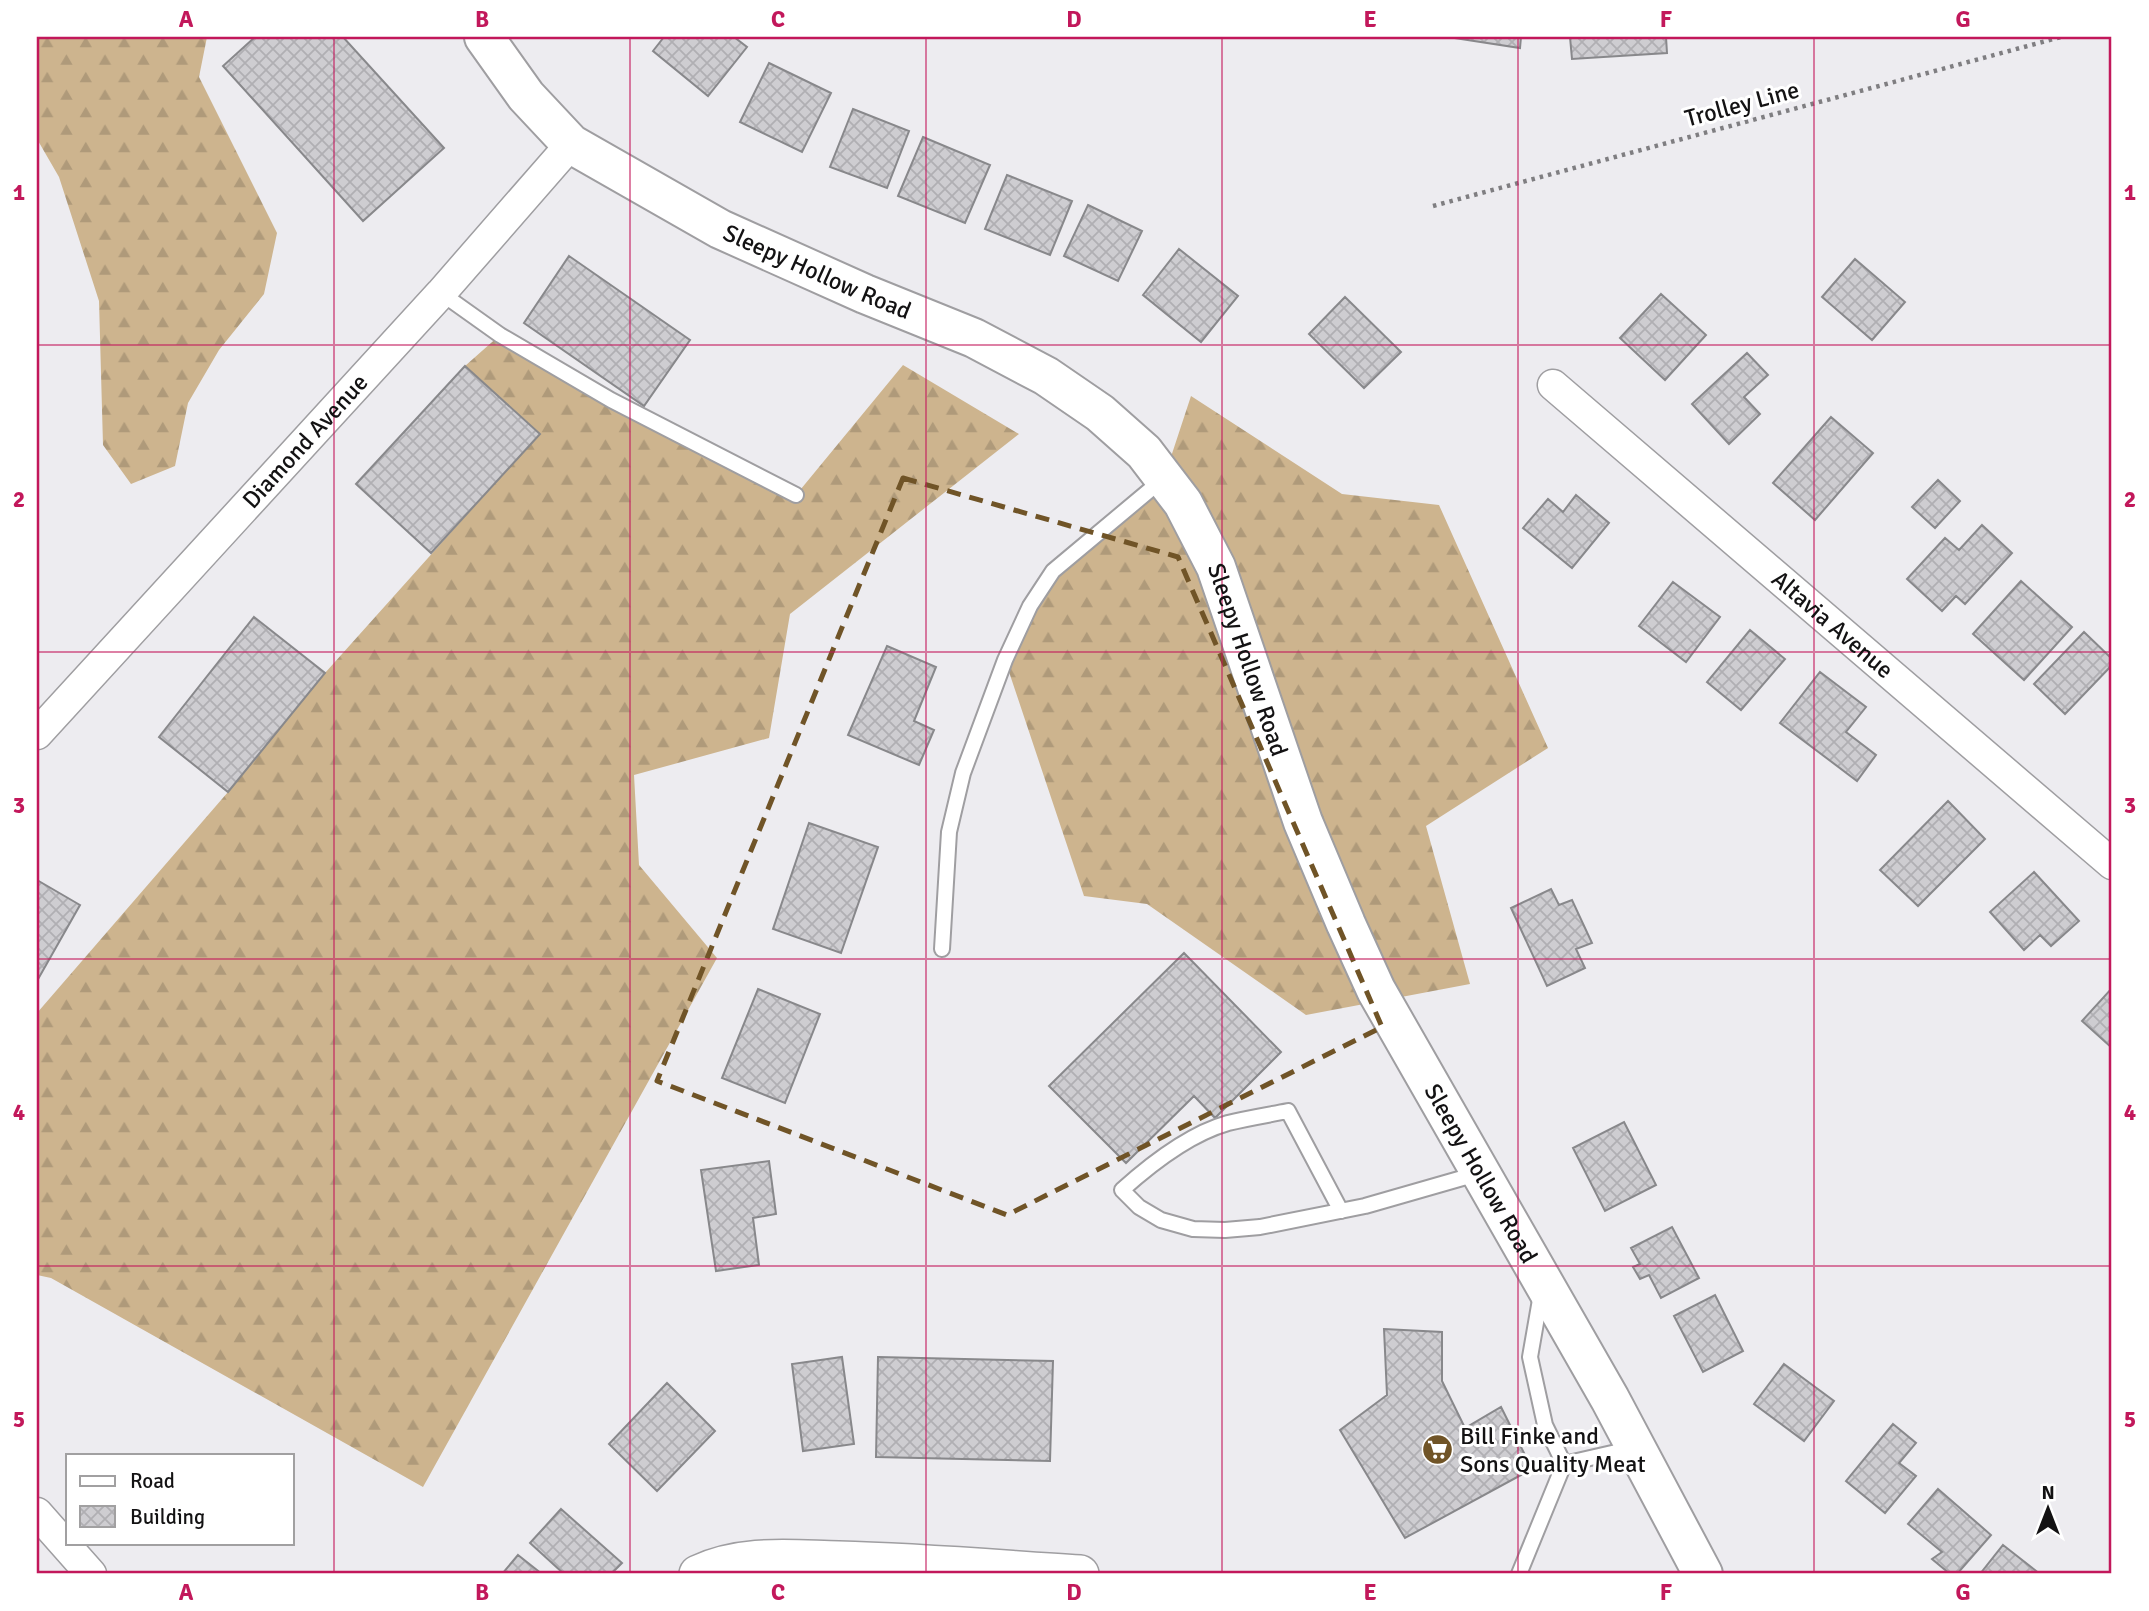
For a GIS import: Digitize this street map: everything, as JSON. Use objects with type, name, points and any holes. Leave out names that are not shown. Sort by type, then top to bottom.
[{"type":"main road","name":"Sleepy Hollow Road","points":[[484,37],[526,96],[571,144],[720,229],[865,294],[974,338],[1046,376],[1100,413],[1144,452],[1183,503],[1216,567],[1303,822],[1346,925],[1377,990],[1543,1281],[1703,1574]]},
{"type":"street","name":"Diamond Avenue","points":[[37,734],[441,293],[571,144]]},
{"type":"street","name":"Altavia Avenue","points":[[1553,385],[2112,864]]},
{"type":"street","points":[[37,1513],[91,1574]]},
{"type":"street","points":[[698,1574],[717,1565],[768,1558],[883,1568],[1080,1574]]},
{"type":"lane","points":[[441,293],[500,335],[611,400],[796,495]]},
{"type":"lane","points":[[943,949],[949,832],[963,773],[1005,660],[1030,606],[1053,571],[1164,478]]},
{"type":"lane","points":[[1340,1211],[1288,1111],[1227,1123],[1196,1136],[1140,1174],[1122,1190],[1139,1207],[1161,1220],[1192,1229],[1261,1227],[1340,1211],[1378,1202],[1481,1172]]},
{"type":"lane","points":[[1519,1574],[1564,1464],[1545,1424],[1530,1357],[1543,1281]]},
{"type":"lane","points":[[1564,1464],[1636,1448]]},
{"type":"path","name":"Trolley Line","points":[[1433,206],[2060,37]]},
{"type":"highlighted area","points":[[903,478],[1178,557],[1382,1027],[1007,1215],[657,1081]]},
{"type":"green space","points":[[37,37],[207,37],[199,77],[277,233],[264,294],[219,350],[188,403],[175,466],[131,484],[103,445],[99,301],[59,177],[37,139]]},
{"type":"green space","points":[[500,335],[796,495],[903,365],[1019,434],[790,614],[769,738],[634,775],[639,865],[717,958],[423,1487],[51,1278],[37,1275],[37,1013],[228,792],[325,673],[539,434],[465,366]]},
{"type":"green space","points":[[1191,396],[1342,494],[1439,505],[1548,748],[1426,826],[1470,984],[1306,1015],[1147,904],[1084,896],[1005,660],[1053,571],[1164,478]]},
{"type":"building","points":[[255,37],[343,37],[444,148],[363,221],[223,66]]},
{"type":"building","points":[[664,37],[734,37],[747,47],[708,96],[653,51]]},
{"type":"building","points":[[1448,37],[1521,37],[1520,48]]},
{"type":"building","points":[[1570,37],[1666,37],[1667,53],[1572,59]]},
{"type":"building","points":[[769,63],[831,93],[802,152],[740,122]]},
{"type":"building","points":[[853,109],[909,131],[887,188],[830,167]]},
{"type":"building","points":[[923,137],[990,165],[965,223],[898,196]]},
{"type":"building","points":[[1007,175],[1072,201],[1050,255],[985,229]]},
{"type":"building","points":[[1088,205],[1142,231],[1118,281],[1064,256]]},
{"type":"building","points":[[1179,249],[1238,296],[1201,342],[1143,295]]},
{"type":"building","points":[[569,256],[690,340],[644,406],[524,323]]},
{"type":"building","points":[[1855,259],[1905,302],[1872,340],[1822,297]]},
{"type":"building","points":[[1661,294],[1706,335],[1665,380],[1620,338]]},
{"type":"building","points":[[1345,297],[1401,352],[1364,388],[1309,334]]},
{"type":"building","points":[[1747,353],[1768,375],[1744,397],[1760,414],[1729,444],[1692,404]]},
{"type":"building","points":[[465,366],[540,434],[431,553],[356,484]]},
{"type":"building","points":[[1831,417],[1873,453],[1815,520],[1773,483]]},
{"type":"building","points":[[1938,480],[1960,501],[1935,528],[1912,507]]},
{"type":"building","points":[[1576,495],[1609,523],[1572,568],[1523,528],[1548,499],[1563,512]]},
{"type":"building","points":[[1982,525],[2012,553],[1965,604],[1956,596],[1942,611],[1907,579],[1945,538],[1959,550]]},
{"type":"building","points":[[2021,581],[2072,627],[2024,680],[1973,634]]},
{"type":"building","points":[[1673,582],[1720,617],[1686,662],[1639,626]]},
{"type":"building","points":[[254,617],[325,673],[228,792],[159,737]]},
{"type":"building","points":[[1750,630],[1785,659],[1741,710],[1707,682]]},
{"type":"building","points":[[2084,632],[2112,659],[2112,665],[2065,714],[2034,684]]},
{"type":"building","points":[[887,646],[936,667],[914,721],[934,730],[919,765],[848,735]]},
{"type":"building","points":[[1820,672],[1866,707],[1846,732],[1876,755],[1857,781],[1780,723]]},
{"type":"building","points":[[1948,801],[1985,839],[1918,906],[1880,870]]},
{"type":"building","points":[[809,823],[878,847],[841,953],[773,929]]},
{"type":"building","points":[[2034,872],[2079,921],[2051,946],[2040,935],[2024,950],[1990,912]]},
{"type":"building","points":[[37,880],[80,905],[37,981]]},
{"type":"building","points":[[1551,889],[1559,905],[1572,900],[1592,943],[1576,949],[1585,968],[1547,986],[1511,908]]},
{"type":"building","points":[[1184,953],[1281,1052],[1215,1118],[1194,1096],[1126,1163],[1049,1086]]},
{"type":"building","points":[[2112,988],[2112,1048],[2082,1021]]},
{"type":"building","points":[[758,989],[820,1014],[785,1103],[722,1078]]},
{"type":"building","points":[[1624,1122],[1656,1185],[1605,1211],[1573,1148]]},
{"type":"building","points":[[769,1161],[776,1214],[753,1218],[759,1265],[716,1271],[701,1170]]},
{"type":"building","points":[[1672,1227],[1699,1278],[1661,1298],[1649,1275],[1640,1279],[1633,1267],[1640,1264],[1631,1248]]},
{"type":"building","points":[[1715,1295],[1743,1351],[1703,1372],[1674,1316]]},
{"type":"building","name":"Bill Finke and Sons Quality Meat","points":[[1384,1329],[1442,1332],[1442,1381],[1465,1428],[1501,1407],[1532,1469],[1405,1538],[1340,1430],[1387,1395]]},
{"type":"building","points":[[842,1357],[854,1444],[803,1451],[792,1364]]},
{"type":"building","points":[[878,1357],[1053,1361],[1050,1461],[876,1457]]},
{"type":"building","points":[[1784,1364],[1834,1401],[1804,1441],[1754,1404]]},
{"type":"building","points":[[667,1383],[715,1431],[657,1491],[609,1444]]},
{"type":"building","points":[[1893,1424],[1916,1443],[1899,1463],[1916,1476],[1885,1513],[1846,1481]]},
{"type":"building","points":[[1938,1489],[1991,1535],[1957,1574],[1950,1574],[1932,1559],[1942,1552],[1908,1524]]},
{"type":"building","points":[[561,1509],[622,1563],[611,1574],[564,1574],[530,1543]]},
{"type":"building","points":[[2003,1545],[2040,1574],[1980,1574]]},
{"type":"building","points":[[518,1555],[542,1574],[502,1574]]},
{"type":"place","name":"Bill Finke and Sons Quality Meat","points":[[1437,1450]]}]
